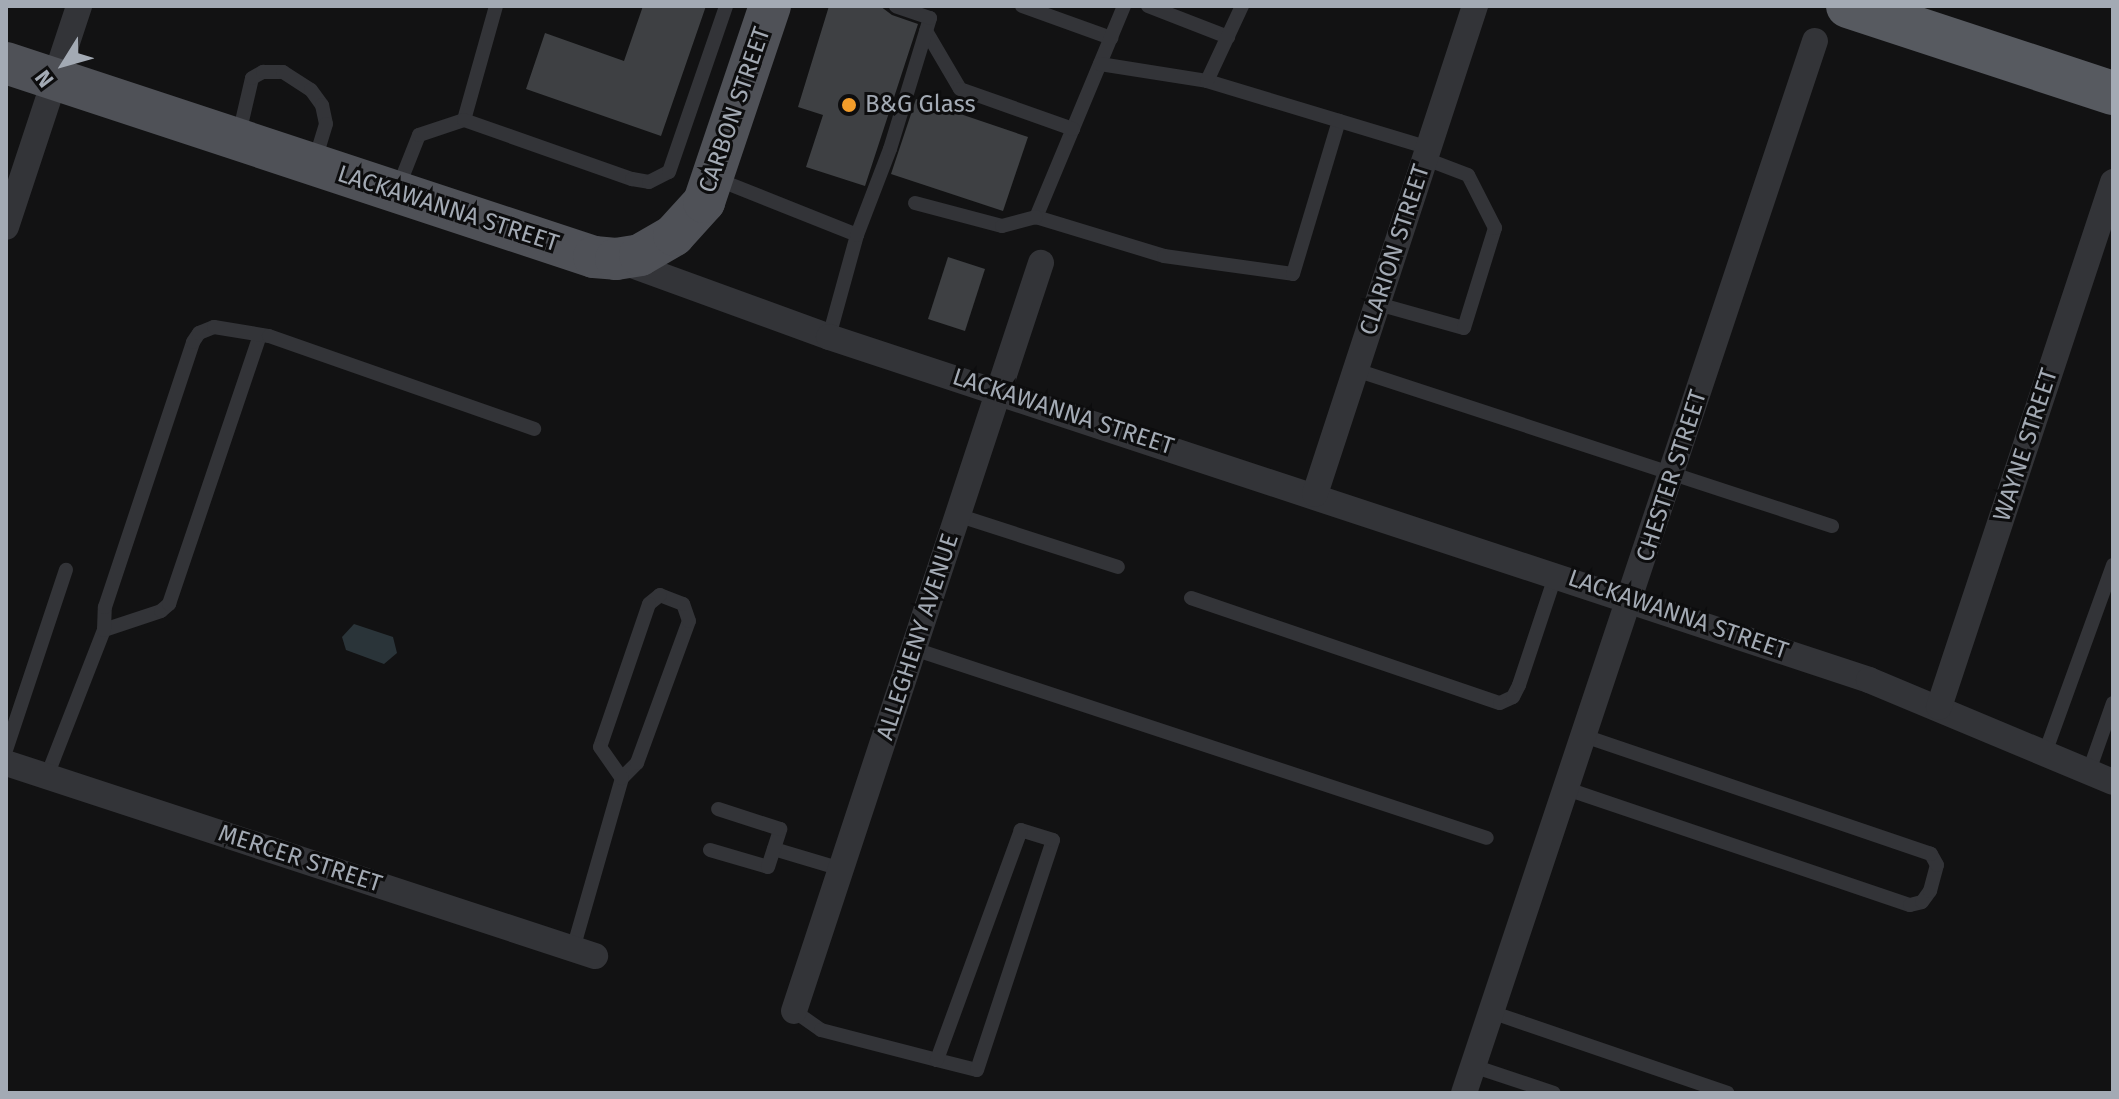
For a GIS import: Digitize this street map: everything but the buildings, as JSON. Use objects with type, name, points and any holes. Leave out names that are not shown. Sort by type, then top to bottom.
[{"type":"highway","points":[[1848,6],[2113,93]]},
{"type":"highway","points":[[1941,6],[2113,63]]},
{"type":"main road","name":"CARBON STREET","points":[[616,259],[640,255],[674,235],[704,202],[770,6]]},
{"type":"main road","name":"LACKAWANNA STREET","points":[[6,63],[594,257],[616,259]]},
{"type":"street","points":[[6,227],[79,6]]},
{"type":"street","name":"CLARION STREET","points":[[1315,494],[1475,6]]},
{"type":"street","name":"CHESTER STREET","points":[[1464,1093],[1815,41]]},
{"type":"street","name":"WAYNE STREET","points":[[1939,707],[2113,182]]},
{"type":"street","name":"LACKAWANNA STREET","points":[[616,259],[829,337],[999,390],[1631,599],[1939,707],[2113,782]]},
{"type":"street","name":"ALLEGHENY AVENUE","points":[[794,1011],[1041,263]]},
{"type":"street","name":"MERCER STREET","points":[[6,763],[584,953]]},
{"type":"lane","points":[[464,120],[496,6]]},
{"type":"lane","points":[[396,192],[419,135],[464,120],[649,182],[669,172],[726,6]]},
{"type":"lane","points":[[896,6],[928,25],[960,89],[1073,129]]},
{"type":"lane","points":[[1022,6],[1111,38]]},
{"type":"lane","points":[[1036,217],[1124,6]]},
{"type":"lane","points":[[1148,6],[1228,37]]},
{"type":"lane","points":[[1207,81],[1242,6]]},
{"type":"lane","points":[[829,337],[857,235],[890,149],[928,25]]},
{"type":"lane","points":[[1100,64],[1207,81],[1339,121],[1427,153],[1468,175],[1495,228],[1464,328],[1378,304]]},
{"type":"lane","points":[[238,139],[252,78],[263,72],[283,72],[311,90],[322,105],[326,124],[313,164]]},
{"type":"lane","points":[[915,203],[1002,226],[1036,217],[1164,256],[1293,274],[1339,121]]},
{"type":"lane","points":[[714,178],[857,235]]},
{"type":"lane","points":[[47,776],[104,630],[105,607],[193,342],[199,333],[214,327],[260,335],[534,429]]},
{"type":"lane","points":[[104,630],[161,611],[169,604],[260,335]]},
{"type":"lane","points":[[1356,370],[1832,526]]},
{"type":"lane","points":[[957,515],[1118,567]]},
{"type":"lane","points":[[2045,753],[2113,565]]},
{"type":"lane","points":[[6,750],[66,570]]},
{"type":"lane","points":[[1191,598],[1500,703],[1513,697],[1519,685],[1556,574]]},
{"type":"lane","points":[[584,953],[622,778],[637,763],[689,621],[683,604],[660,595],[649,604],[600,747],[622,778]]},
{"type":"lane","points":[[914,649],[1487,838]]},
{"type":"lane","points":[[2089,771],[2113,703]]},
{"type":"lane","points":[[1567,789],[1910,905],[1922,902],[1930,891],[1937,865],[1931,854],[1585,736]]},
{"type":"lane","points":[[710,850],[768,867],[780,829],[718,809]]},
{"type":"lane","points":[[794,1011],[821,1030],[937,1060],[977,1070],[1053,840],[1021,830],[937,1060]]},
{"type":"lane","points":[[774,849],[841,869]]},
{"type":"lane","points":[[1491,1012],[1727,1093]]},
{"type":"lane","points":[[1473,1066],[1554,1093]]},
{"type":"shaded area","points":[[354,624],[393,637],[397,653],[384,664],[346,650],[342,637]]},
{"type":"place","name":"B&G Glass","points":[[849,105]]}]
